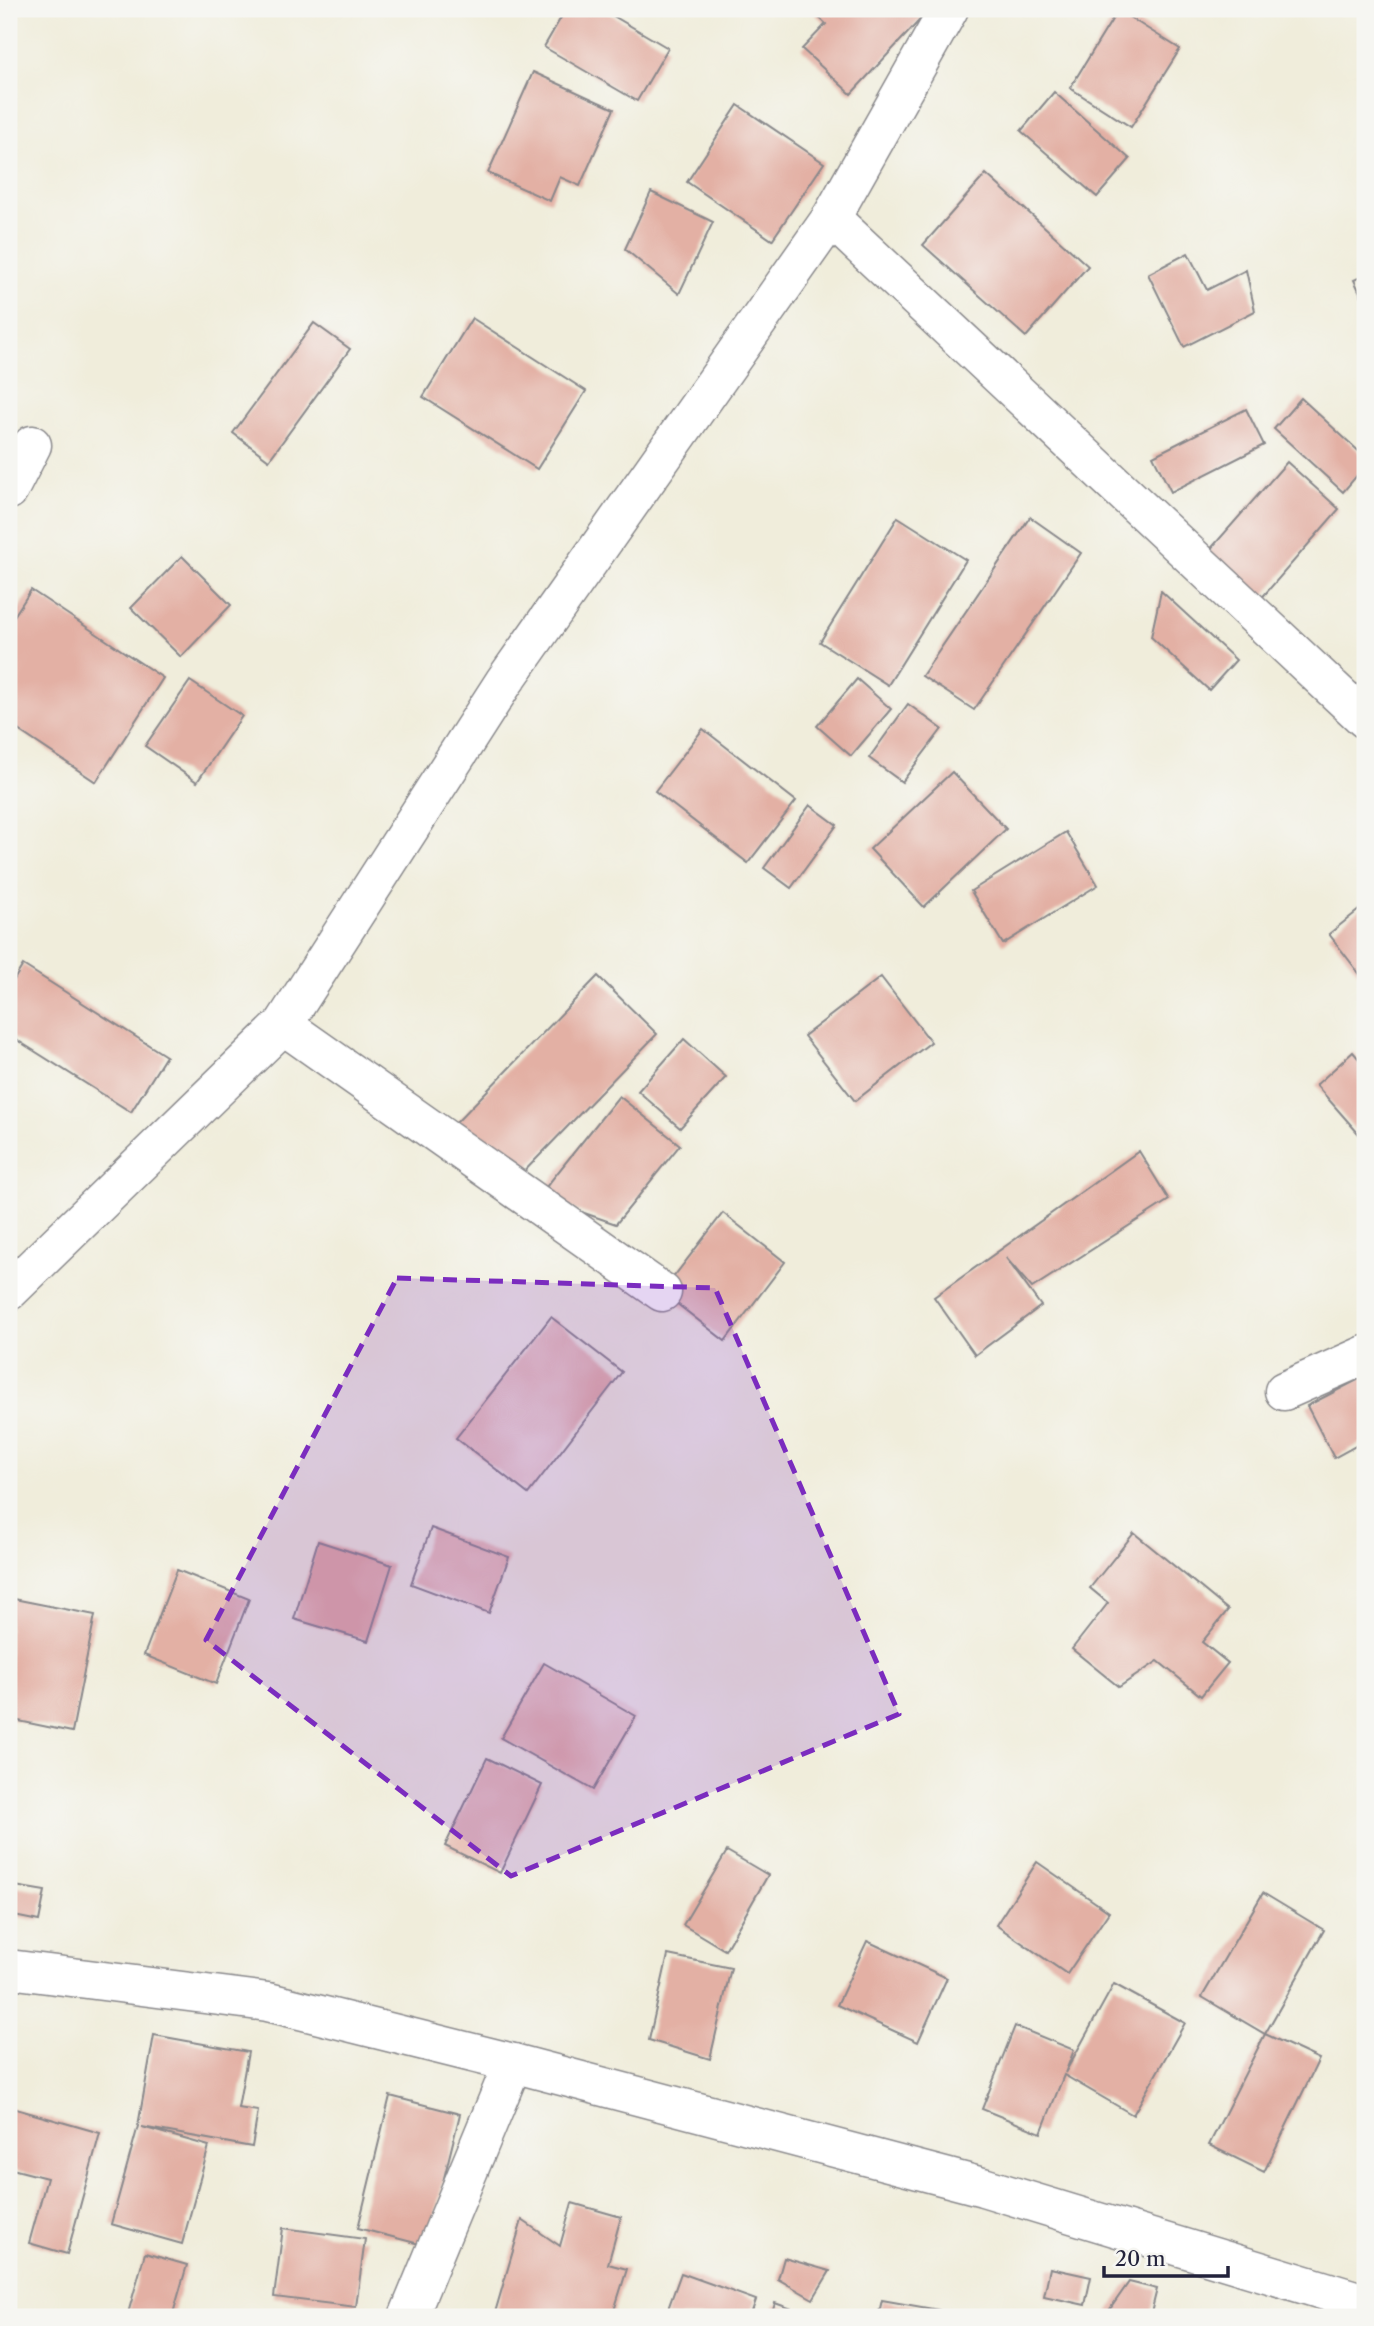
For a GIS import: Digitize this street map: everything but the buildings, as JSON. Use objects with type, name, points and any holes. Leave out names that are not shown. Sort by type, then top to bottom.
[{"type":"street","points":[[9,1291],[283,1025],[504,682],[831,218],[949,9]]},
{"type":"street","points":[[831,218],[1365,719]]},
{"type":"street","points":[[9,490],[32,445]]},
{"type":"street","points":[[283,1025],[662,1292]]},
{"type":"street","points":[[1284,1391],[1365,1355]]},
{"type":"street","points":[[9,1969],[268,2002],[513,2063],[983,2187],[1365,2303]]},
{"type":"street","points":[[408,2317],[513,2063]]},
{"type":"highlighted area","points":[[397,1278],[715,1288],[899,1714],[511,1876],[206,1640]]}]
